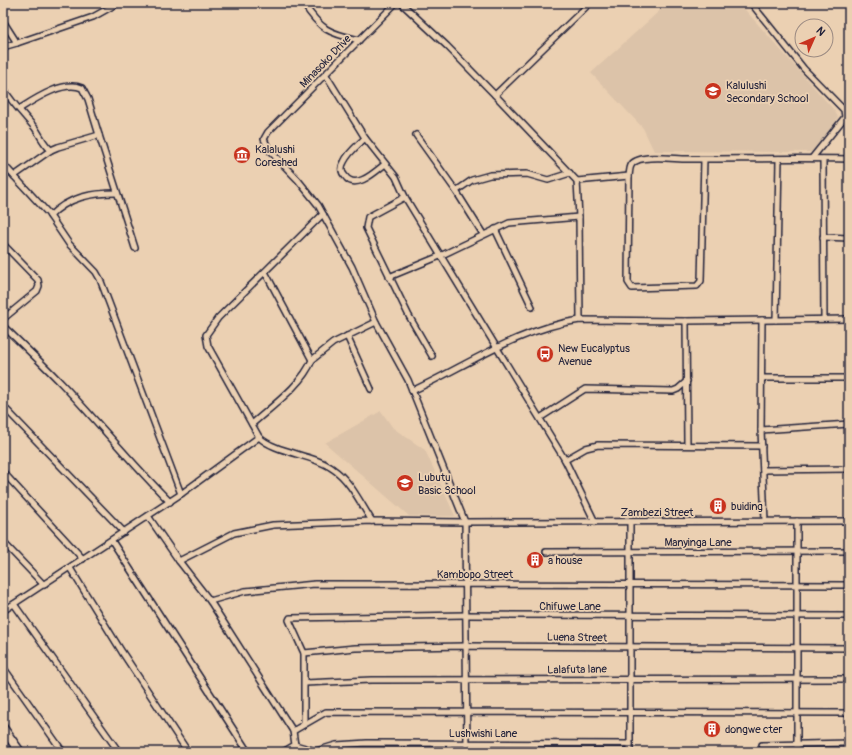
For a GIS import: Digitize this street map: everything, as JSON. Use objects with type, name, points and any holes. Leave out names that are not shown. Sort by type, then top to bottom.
[{"type":"main road","points":[[3,728],[20,752]]},
{"type":"street","points":[[3,47],[93,17],[118,3]]},
{"type":"street","points":[[303,3],[322,27],[343,36],[358,40]]},
{"type":"street","name":"Minasoko Drive","points":[[323,214],[298,180],[265,144],[264,139],[268,132],[396,3]]},
{"type":"street","points":[[401,3],[447,46],[577,181],[579,217],[580,320]]},
{"type":"street","points":[[495,95],[590,3]]},
{"type":"street","points":[[751,3],[804,69],[844,110],[845,117],[812,158]]},
{"type":"street","points":[[3,21],[17,43]]},
{"type":"street","points":[[326,75],[365,138],[396,177],[405,197],[440,256],[565,460],[595,522]]},
{"type":"street","points":[[19,109],[50,91],[76,86],[85,92],[135,248]]},
{"type":"street","points":[[3,88],[36,129],[44,145],[51,150]]},
{"type":"street","points":[[14,176],[51,150],[99,135]]},
{"type":"street","points":[[416,135],[456,191],[483,234]]},
{"type":"street","points":[[365,138],[343,164],[342,170],[346,178],[351,182],[358,181],[369,176],[385,164]]},
{"type":"street","points":[[704,159],[701,281],[698,286],[632,288],[628,282],[629,176],[631,164],[639,160],[704,159],[779,159],[812,158],[849,159]]},
{"type":"street","points":[[776,320],[779,159]]},
{"type":"street","points":[[823,159],[824,319]]},
{"type":"street","points":[[3,164],[50,216],[69,244],[96,272],[100,279],[181,494]]},
{"type":"street","points":[[456,191],[472,180],[490,175],[527,174],[548,180],[570,173]]},
{"type":"street","points":[[577,181],[629,176]]},
{"type":"street","points":[[50,216],[62,205],[72,199],[101,193],[117,193]]},
{"type":"street","points":[[405,197],[372,214],[366,221],[366,228],[409,316],[432,356]]},
{"type":"street","points":[[372,521],[343,478],[334,469],[323,463],[270,443],[259,437],[208,346],[206,335],[218,318],[323,214],[352,267],[376,322],[412,391],[465,522],[467,752]]},
{"type":"street","points":[[389,277],[440,256],[483,234],[514,221],[579,217]]},
{"type":"street","points":[[495,229],[532,307]]},
{"type":"street","points":[[823,237],[849,238]]},
{"type":"street","points":[[3,244],[38,280],[39,286],[36,291],[3,319]]},
{"type":"street","points":[[265,272],[312,360]]},
{"type":"street","points":[[412,391],[496,348],[543,328],[562,322],[580,320],[686,321],[849,319]]},
{"type":"street","points":[[762,320],[761,430],[765,521]]},
{"type":"street","points":[[686,321],[687,445]]},
{"type":"street","points":[[252,424],[298,382],[312,360],[333,343],[376,322]]},
{"type":"street","points":[[3,326],[61,383],[117,444],[134,466],[170,502]]},
{"type":"street","points":[[347,336],[371,389]]},
{"type":"street","points":[[762,378],[849,378]]},
{"type":"street","points":[[540,418],[585,389],[673,391],[678,390],[687,381]]},
{"type":"street","points":[[3,406],[124,532]]},
{"type":"street","points":[[761,430],[849,424]]},
{"type":"street","points":[[3,611],[170,502],[259,437]]},
{"type":"street","points":[[565,460],[586,448],[598,445],[762,446]]},
{"type":"street","points":[[763,470],[849,469]]},
{"type":"street","points":[[3,472],[83,559]]},
{"type":"street","points":[[148,516],[179,561],[210,601],[294,731],[295,745],[283,752]]},
{"type":"street","name":"Zambezi Street","points":[[179,561],[234,533],[273,525],[372,521],[849,521]]},
{"type":"street","points":[[797,521],[797,752]]},
{"type":"street","points":[[630,522],[630,752]]},
{"type":"street","points":[[112,541],[248,752]]},
{"type":"street","points":[[3,542],[44,585]]},
{"type":"street","name":"Manyinga Lane","points":[[546,552],[849,551]]},
{"type":"street","points":[[70,568],[122,652],[188,752]]},
{"type":"street","name":"Kambopo Street","points":[[210,601],[245,591],[315,584],[631,583],[849,585]]},
{"type":"street","points":[[14,604],[119,752]]},
{"type":"street","name":"Chifuwe Lane","points":[[304,653],[289,620],[290,618],[466,615],[849,616]]},
{"type":"street","name":"Luena Street","points":[[304,653],[355,648],[466,646],[849,648]]},
{"type":"street","points":[[304,653],[304,724]]},
{"type":"street","points":[[3,667],[63,752]]},
{"type":"street","name":"Lalafuta lane","points":[[305,683],[371,680],[631,678],[849,680]]},
{"type":"street","points":[[294,731],[326,712],[849,712]]},
{"type":"street","name":"Lushwishi Lane","points":[[295,745],[316,751],[336,745],[367,743],[630,744]]},
{"type":"street","points":[[762,745],[849,743]]},
{"type":"shaded area","name":"Kalulushi Secondary School","points":[[668,3],[739,3],[834,110],[838,117],[816,152],[654,151],[643,128],[591,73]]},
{"type":"shaded area","name":"Lubutu Basic School","points":[[381,411],[393,428],[425,450],[455,516],[409,516],[325,443]]},
{"type":"place","name":"Kalulushi Secondary School","points":[[713,91]]},
{"type":"place","name":"Kalalushi Coreshed","points":[[242,155]]},
{"type":"place","name":"New Eucalyptus Avenue","points":[[545,354]]},
{"type":"place","name":"Lubutu Basic School","points":[[405,483]]},
{"type":"place","name":"buiding","points":[[718,506]]},
{"type":"place","name":"a house","points":[[535,560]]},
{"type":"place","name":"dongwe cter","points":[[712,729]]}]
